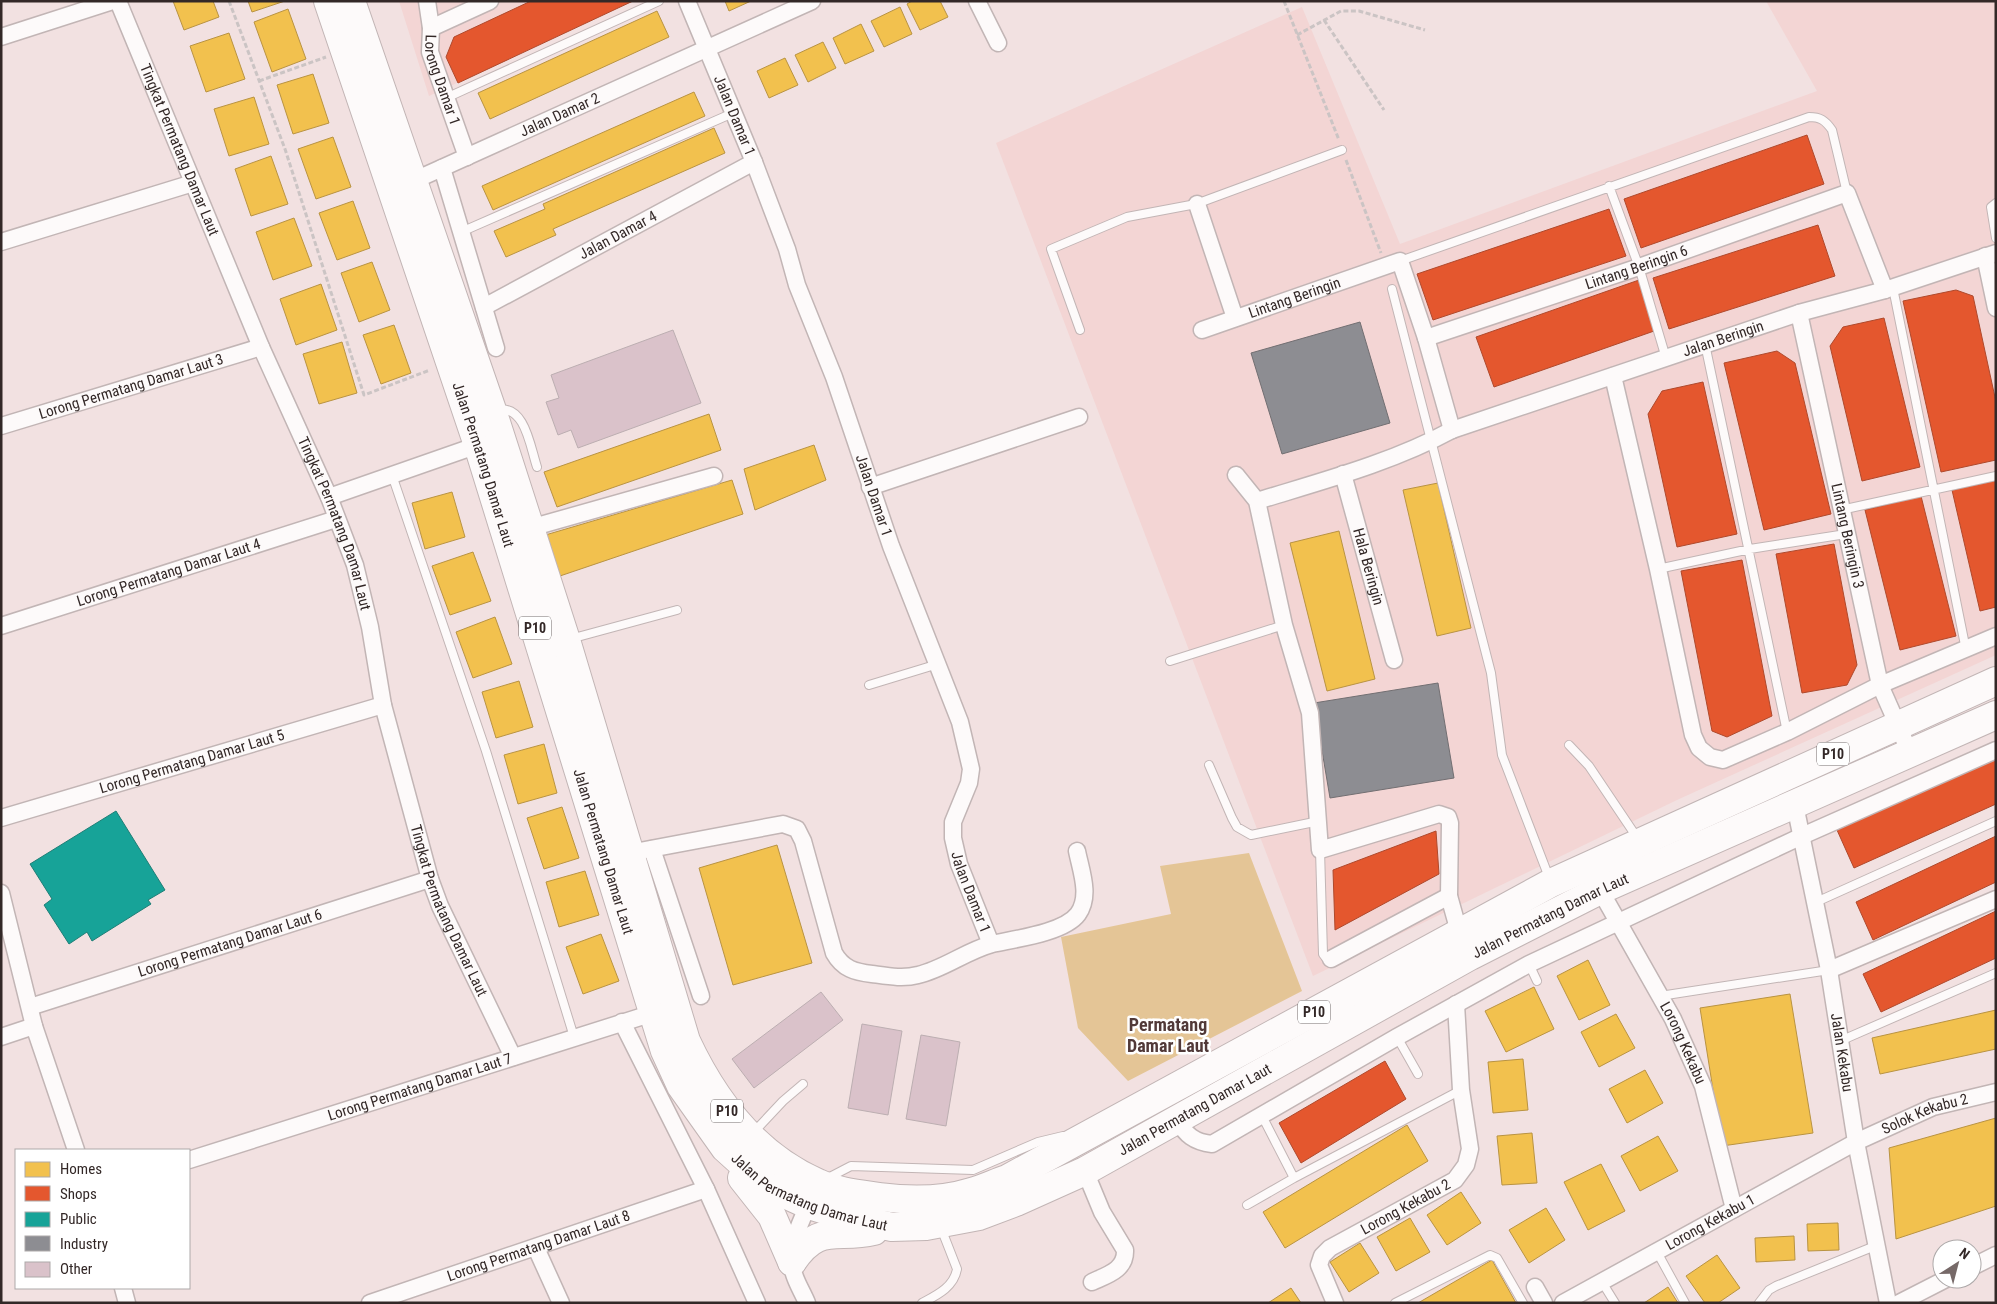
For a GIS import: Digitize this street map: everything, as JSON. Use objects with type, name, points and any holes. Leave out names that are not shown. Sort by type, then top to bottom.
[{"type":"highway","name":"Jalan Permatang Damar Laut","points":[[328,1],[478,445],[652,1013],[666,1051],[681,1086],[725,1148],[768,1186],[813,1194],[851,1193],[894,1199],[934,1199],[970,1193],[1006,1179],[1551,883],[1639,841],[1996,681]]},
{"type":"highway","name":"Jalan Permatang Damar Laut","points":[[351,1],[492,410],[566,640],[640,851],[686,1041],[701,1074],[721,1104],[750,1136],[783,1164],[813,1194],[847,1217],[892,1227],[939,1224],[979,1216],[1016,1202],[1085,1171],[1470,956],[1600,890],[1991,717]]},
{"type":"highway","points":[[1847,782],[1876,781],[1962,740],[1991,717]]},
{"type":"highway","points":[[725,1148],[743,1180],[762,1200],[772,1216],[792,1262]]},
{"type":"highway","points":[[792,1262],[802,1246],[813,1239],[841,1233],[869,1233],[892,1227]]},
{"type":"street","points":[[1,37],[113,1]]},
{"type":"street","name":"Tingkat Permatang Damar Laut","points":[[118,1],[261,347],[329,497],[357,574],[370,627],[383,705],[430,879],[440,906],[514,1057]]},
{"type":"street","name":"Lorong Damar 1","points":[[427,1],[431,28],[430,52],[467,156]]},
{"type":"street","points":[[431,28],[490,1]]},
{"type":"street","name":"Jalan Damar 1","points":[[687,1],[754,162],[787,249],[797,286],[834,377],[891,546],[960,722],[971,769],[969,783],[953,822],[953,838],[959,864],[991,944]]},
{"type":"street","points":[[706,49],[812,1]]},
{"type":"street","points":[[977,1],[998,43]]},
{"type":"street","name":"Jalan Damar 2","points":[[413,181],[706,49]]},
{"type":"street","name":"Jalan Damar 4","points":[[484,307],[754,162]]},
{"type":"street","points":[[442,168],[496,348]]},
{"type":"street","points":[[1,242],[193,183]]},
{"type":"street","points":[[1847,193],[1889,289]]},
{"type":"street","name":"Lintang Beringin 6","points":[[1426,338],[1639,267],[1847,193]]},
{"type":"street","points":[[1196,204],[1235,318]]},
{"type":"street","points":[[1990,254],[1996,308]]},
{"type":"street","name":"Jalan Beringin","points":[[1256,501],[1343,474],[1431,441],[1452,430],[1705,344],[1799,313],[1889,289],[1990,254]]},
{"type":"street","points":[[1393,263],[1426,338],[1452,430]]},
{"type":"street","name":"Lintang Beringin","points":[[1202,330],[1393,263]]},
{"type":"street","name":"Lintang Beringin 3","points":[[1799,313],[1880,685],[1910,753]]},
{"type":"street","name":"Lorong Permatang Damar Laut 3","points":[[1,426],[261,347]]},
{"type":"street","points":[[1613,376],[1658,569],[1693,735],[1699,748],[1710,757],[1723,760],[1787,732],[1880,685],[1996,636]]},
{"type":"street","points":[[870,487],[1078,417]]},
{"type":"street","points":[[329,497],[478,445]]},
{"type":"street","points":[[1236,474],[1256,501],[1284,625],[1310,713],[1320,850],[1440,814],[1448,817],[1450,823],[1449,896],[1459,932]]},
{"type":"street","name":"Hala Beringin","points":[[1343,474],[1394,660]]},
{"type":"street","points":[[530,528],[714,476]]},
{"type":"street","name":"Lorong Permatang Damar Laut 4","points":[[1,626],[336,520]]},
{"type":"street","name":"Lorong Permatang Damar Laut 5","points":[[1,818],[383,705]]},
{"type":"street","points":[[1177,1120],[1185,1133],[1193,1140],[1212,1144],[1261,1114],[1529,964],[1802,836],[1996,750]]},
{"type":"street","name":"Jalan Kekabu","points":[[1795,805],[1829,970],[1856,1142],[1875,1246],[1888,1303]]},
{"type":"street","points":[[701,996],[640,851],[783,824],[797,829],[803,841],[834,953],[840,963],[849,969],[897,978],[918,975],[991,944],[1014,941],[1068,923],[1078,915],[1085,893],[1077,851]]},
{"type":"street","name":"Lorong Permatang Damar Laut 6","points":[[30,1007],[430,879]]},
{"type":"street","name":"Lorong Kekabu","points":[[1600,890],[1673,1019],[1703,1086],[1734,1209]]},
{"type":"street","points":[[1,893],[34,1026],[76,1149]]},
{"type":"street","points":[[1331,960],[1449,896]]},
{"type":"street","points":[[1829,970],[1996,899]]},
{"type":"street","name":"Lorong Kekabu 2","points":[[1335,1303],[1319,1265],[1322,1256],[1330,1248],[1455,1180],[1466,1165],[1470,1149],[1461,1090],[1456,1004]]},
{"type":"street","name":"Lorong Permatang Damar Laut 7","points":[[190,1160],[652,1013]]},
{"type":"street","points":[[622,1022],[706,1189],[756,1303]]},
{"type":"street","points":[[1,1037],[34,1026]]},
{"type":"street","name":"Solok Kekabu 2","points":[[1856,1142],[1933,1107],[1996,1092]]},
{"type":"street","name":"Lorong Kekabu 1","points":[[1563,1303],[1856,1142]]},
{"type":"street","points":[[1085,1171],[1102,1212],[1125,1250],[1123,1265],[1092,1282]]},
{"type":"street","name":"Lorong Permatang Damar Laut 8","points":[[370,1303],[706,1189]]},
{"type":"street","points":[[807,1303],[794,1274],[792,1262],[797,1234],[813,1194]]},
{"type":"street","points":[[536,1248],[561,1303]]},
{"type":"street","points":[[1982,1261],[1996,1255]]},
{"type":"street","points":[[1899,1303],[1932,1286]]},
{"type":"street","points":[[1535,1287],[1544,1303]]},
{"type":"street","points":[[123,1289],[127,1303]]},
{"type":"lane","points":[[446,98],[659,1]]},
{"type":"lane","points":[[461,232],[733,113]]},
{"type":"lane","points":[[1393,263],[1808,117],[1818,117],[1827,121],[1832,130],[1847,193]]},
{"type":"lane","points":[[1080,330],[1051,249],[1127,216],[1196,204],[1342,150]]},
{"type":"lane","points":[[1609,186],[1639,267],[1666,358]]},
{"type":"lane","points":[[1996,203],[1991,207],[1996,238]]},
{"type":"lane","points":[[1392,289],[1491,673],[1502,754],[1551,883]]},
{"type":"lane","points":[[1889,289],[1935,490],[1966,650]]},
{"type":"lane","points":[[1705,344],[1750,549],[1787,732]]},
{"type":"lane","points":[[492,410],[505,408],[518,415],[537,467]]},
{"type":"lane","points":[[392,475],[486,752],[574,1037]]},
{"type":"lane","points":[[1841,510],[1996,476]]},
{"type":"lane","points":[[1658,569],[1750,549],[1846,534]]},
{"type":"lane","points":[[566,640],[677,610]]},
{"type":"lane","points":[[1170,661],[1284,625]]},
{"type":"lane","points":[[870,685],[938,664]]},
{"type":"lane","points":[[1569,745],[1589,766],[1629,823],[1639,841]]},
{"type":"lane","points":[[1210,764],[1237,827],[1251,835],[1319,821]]},
{"type":"lane","points":[[1814,903],[1996,821]]},
{"type":"lane","points":[[1320,850],[1324,954],[1326,958],[1331,960]]},
{"type":"lane","points":[[1529,964],[1538,981]]},
{"type":"lane","points":[[1660,996],[1829,970]]},
{"type":"lane","points":[[1840,1041],[1996,974]]},
{"type":"lane","points":[[1397,1037],[1418,1074]]},
{"type":"lane","points":[[750,1136],[783,1101],[803,1084]]},
{"type":"lane","points":[[1247,1205],[1294,1178],[1461,1090]]},
{"type":"lane","points":[[1261,1114],[1294,1178]]},
{"type":"lane","points":[[922,1303],[938,1295],[956,1276],[958,1269],[939,1224]]},
{"type":"lane","points":[[1760,1302],[1776,1286],[1875,1246]]},
{"type":"lane","points":[[1657,1252],[1685,1303]]},
{"type":"lane","points":[[1395,1303],[1490,1255],[1497,1258],[1523,1303]]},
{"type":"lane","points":[[1602,1282],[1615,1303]]},
{"type":"path","points":[[229,1],[285,149],[364,395],[450,362]]},
{"type":"path","points":[[1297,35],[1341,11],[1358,11],[1425,30]]},
{"type":"path","points":[[1324,20],[1384,110]]},
{"type":"path","points":[[259,81],[345,50]]},
{"type":"shaded area","points":[[399,1],[633,1],[429,96]]},
{"type":"shaded area","points":[[1766,1],[1996,1],[1996,655],[1677,800],[1313,976],[996,143],[1302,7],[1400,244],[1817,91]]},
{"type":"shaded area","points":[[1249,853],[1302,991],[1128,1081],[1078,1028],[1061,937],[1171,914],[1160,866]]},
{"type":"building: Homes","points":[[173,1],[213,1],[219,17],[184,30]]},
{"type":"building: Homes","points":[[248,1],[285,1],[252,12]]},
{"type":"building: Homes","points":[[725,1],[751,1],[729,11]]},
{"type":"building: Homes","points":[[912,1],[940,1],[948,17],[920,30],[907,4]]},
{"type":"building: Homes","points":[[900,7],[912,34],[884,47],[871,21]]},
{"type":"building: Homes","points":[[288,9],[306,59],[272,72],[254,22]]},
{"type":"building: Homes","points":[[657,11],[669,37],[490,119],[478,93]]},
{"type":"building: Homes","points":[[861,24],[874,51],[845,64],[833,38]]},
{"type":"building: Homes","points":[[229,33],[245,79],[206,92],[190,46]]},
{"type":"building: Homes","points":[[823,42],[836,68],[808,82],[795,55]]},
{"type":"building: Homes","points":[[785,58],[798,85],[769,98],[757,71]]},
{"type":"building: Homes","points":[[313,74],[329,123],[293,134],[277,85]]},
{"type":"building: Homes","points":[[694,92],[705,116],[493,210],[482,186]]},
{"type":"building: Homes","points":[[254,97],[269,144],[229,156],[214,109]]},
{"type":"building: Homes","points":[[714,128],[725,153],[553,229],[556,235],[506,257],[494,231],[545,209],[543,204]]},
{"type":"building: Homes","points":[[333,137],[351,187],[316,199],[298,149]]},
{"type":"building: Homes","points":[[271,156],[288,204],[251,216],[235,169]]},
{"type":"building: Homes","points":[[353,201],[370,248],[337,260],[319,213]]},
{"type":"building: Homes","points":[[294,218],[312,266],[273,280],[256,232]]},
{"type":"building: Homes","points":[[372,262],[390,310],[359,322],[341,273]]},
{"type":"building: Homes","points":[[321,284],[337,330],[296,345],[280,299]]},
{"type":"building: Homes","points":[[394,325],[411,373],[381,384],[363,335]]},
{"type":"building: Homes","points":[[342,342],[357,393],[319,404],[303,354]]},
{"type":"building: Homes","points":[[709,414],[721,450],[557,507],[544,472]]},
{"type":"building: Homes","points":[[814,445],[826,480],[755,510],[744,469]]},
{"type":"building: Homes","points":[[732,480],[743,514],[554,578],[542,536]]},
{"type":"building: Homes","points":[[1438,483],[1471,628],[1437,636],[1403,490]]},
{"type":"building: Homes","points":[[452,492],[465,537],[425,549],[412,503]]},
{"type":"building: Homes","points":[[1339,531],[1375,679],[1327,691],[1290,543]]},
{"type":"building: Homes","points":[[473,552],[491,601],[450,615],[432,566]]},
{"type":"building: Homes","points":[[495,617],[512,664],[473,678],[456,632]]},
{"type":"building: Homes","points":[[519,681],[533,727],[496,738],[482,692]]},
{"type":"building: Homes","points":[[544,744],[557,793],[518,804],[504,755]]},
{"type":"building: Homes","points":[[562,807],[579,858],[544,869],[527,818]]},
{"type":"building: Homes","points":[[777,845],[812,963],[733,985],[699,868]]},
{"type":"building: Homes","points":[[585,871],[599,915],[559,927],[546,882]]},
{"type":"building: Homes","points":[[601,934],[619,981],[583,994],[566,947]]},
{"type":"building: Homes","points":[[1588,960],[1610,1005],[1579,1020],[1557,976]]},
{"type":"building: Homes","points":[[1534,987],[1554,1029],[1506,1052],[1485,1011]]},
{"type":"building: Homes","points":[[1790,994],[1813,1133],[1722,1146],[1700,1008]]},
{"type":"building: Homes","points":[[1996,1010],[1996,1049],[1880,1074],[1872,1038]]},
{"type":"building: Homes","points":[[1616,1014],[1635,1048],[1599,1067],[1581,1032]]},
{"type":"building: Homes","points":[[1523,1059],[1528,1110],[1493,1113],[1488,1062]]},
{"type":"building: Homes","points":[[1645,1070],[1663,1103],[1627,1123],[1609,1089]]},
{"type":"building: Homes","points":[[1996,1118],[1996,1206],[1896,1239],[1889,1148]]},
{"type":"building: Homes","points":[[1407,1125],[1428,1161],[1285,1248],[1263,1212]]},
{"type":"building: Homes","points":[[1532,1133],[1537,1183],[1502,1185],[1497,1136]]},
{"type":"building: Homes","points":[[1658,1136],[1678,1171],[1640,1191],[1621,1156]]},
{"type":"building: Homes","points":[[1601,1164],[1625,1211],[1588,1230],[1564,1182]]},
{"type":"building: Homes","points":[[1461,1192],[1481,1223],[1447,1245],[1427,1215]]},
{"type":"building: Homes","points":[[1546,1208],[1565,1240],[1529,1263],[1509,1230]]},
{"type":"building: Homes","points":[[1410,1218],[1430,1252],[1396,1271],[1377,1237]]},
{"type":"building: Homes","points":[[1838,1223],[1839,1250],[1808,1251],[1807,1224]]},
{"type":"building: Homes","points":[[1794,1236],[1795,1260],[1756,1262],[1755,1238]]},
{"type":"building: Homes","points":[[1360,1243],[1379,1273],[1349,1292],[1330,1262]]},
{"type":"building: Homes","points":[[1717,1255],[1740,1288],[1718,1303],[1705,1303],[1686,1276]]},
{"type":"building: Homes","points":[[1492,1260],[1516,1303],[1418,1303]]},
{"type":"building: Homes","points":[[1668,1287],[1678,1303],[1644,1303]]},
{"type":"building: Homes","points":[[1291,1288],[1301,1303],[1268,1303]]},
{"type":"building: Shops","points":[[531,1],[633,1],[458,83],[446,57],[454,37]]},
{"type":"building: Shops","points":[[1807,135],[1824,184],[1641,248],[1624,199]]},
{"type":"building: Shops","points":[[1609,209],[1626,256],[1433,320],[1417,274]]},
{"type":"building: Shops","points":[[1818,225],[1835,276],[1669,329],[1653,278]]},
{"type":"building: Shops","points":[[1639,280],[1657,330],[1494,387],[1476,337]]},
{"type":"building: Shops","points":[[1956,290],[1973,296],[1996,402],[1996,460],[1941,472],[1903,301]]},
{"type":"building: Shops","points":[[1884,318],[1920,467],[1862,481],[1830,346],[1843,327]]},
{"type":"building: Shops","points":[[1777,351],[1795,363],[1831,514],[1764,530],[1724,363]]},
{"type":"building: Shops","points":[[1703,382],[1737,534],[1677,547],[1648,414],[1662,391]]},
{"type":"building: Shops","points":[[1996,480],[1996,607],[1980,611],[1952,490]]},
{"type":"building: Shops","points":[[1921,496],[1956,636],[1900,650],[1865,510]]},
{"type":"building: Shops","points":[[1834,544],[1857,665],[1847,685],[1802,693],[1776,554]]},
{"type":"building: Shops","points":[[1742,560],[1772,716],[1727,737],[1712,731],[1681,571]]},
{"type":"building: Shops","points":[[1996,758],[1996,804],[1854,868],[1837,830]]},
{"type":"building: Shops","points":[[1436,831],[1439,874],[1335,930],[1333,870]]},
{"type":"building: Shops","points":[[1996,836],[1996,882],[1873,940],[1856,902]]},
{"type":"building: Shops","points":[[1996,911],[1996,958],[1881,1012],[1863,974]]},
{"type":"building: Shops","points":[[1385,1061],[1406,1099],[1301,1163],[1279,1123]]},
{"type":"building: Public","points":[[116,811],[165,890],[148,900],[151,904],[92,941],[87,932],[69,944],[44,905],[52,899],[30,864]]},
{"type":"building: Industry","points":[[1360,322],[1390,423],[1282,454],[1251,353]]},
{"type":"building: Industry","points":[[1438,683],[1454,778],[1330,798],[1314,703]]},
{"type":"building: Other","points":[[673,330],[701,403],[578,448],[571,430],[558,435],[546,402],[559,398],[551,375]]},
{"type":"building: Other","points":[[821,992],[843,1020],[754,1088],[732,1059]]},
{"type":"building: Other","points":[[862,1024],[902,1031],[888,1115],[848,1108]]},
{"type":"building: Other","points":[[921,1035],[960,1042],[946,1126],[906,1119]]},
{"type":"district","name":"Permatang Damar Laut","points":[[1168,1035]]}]
